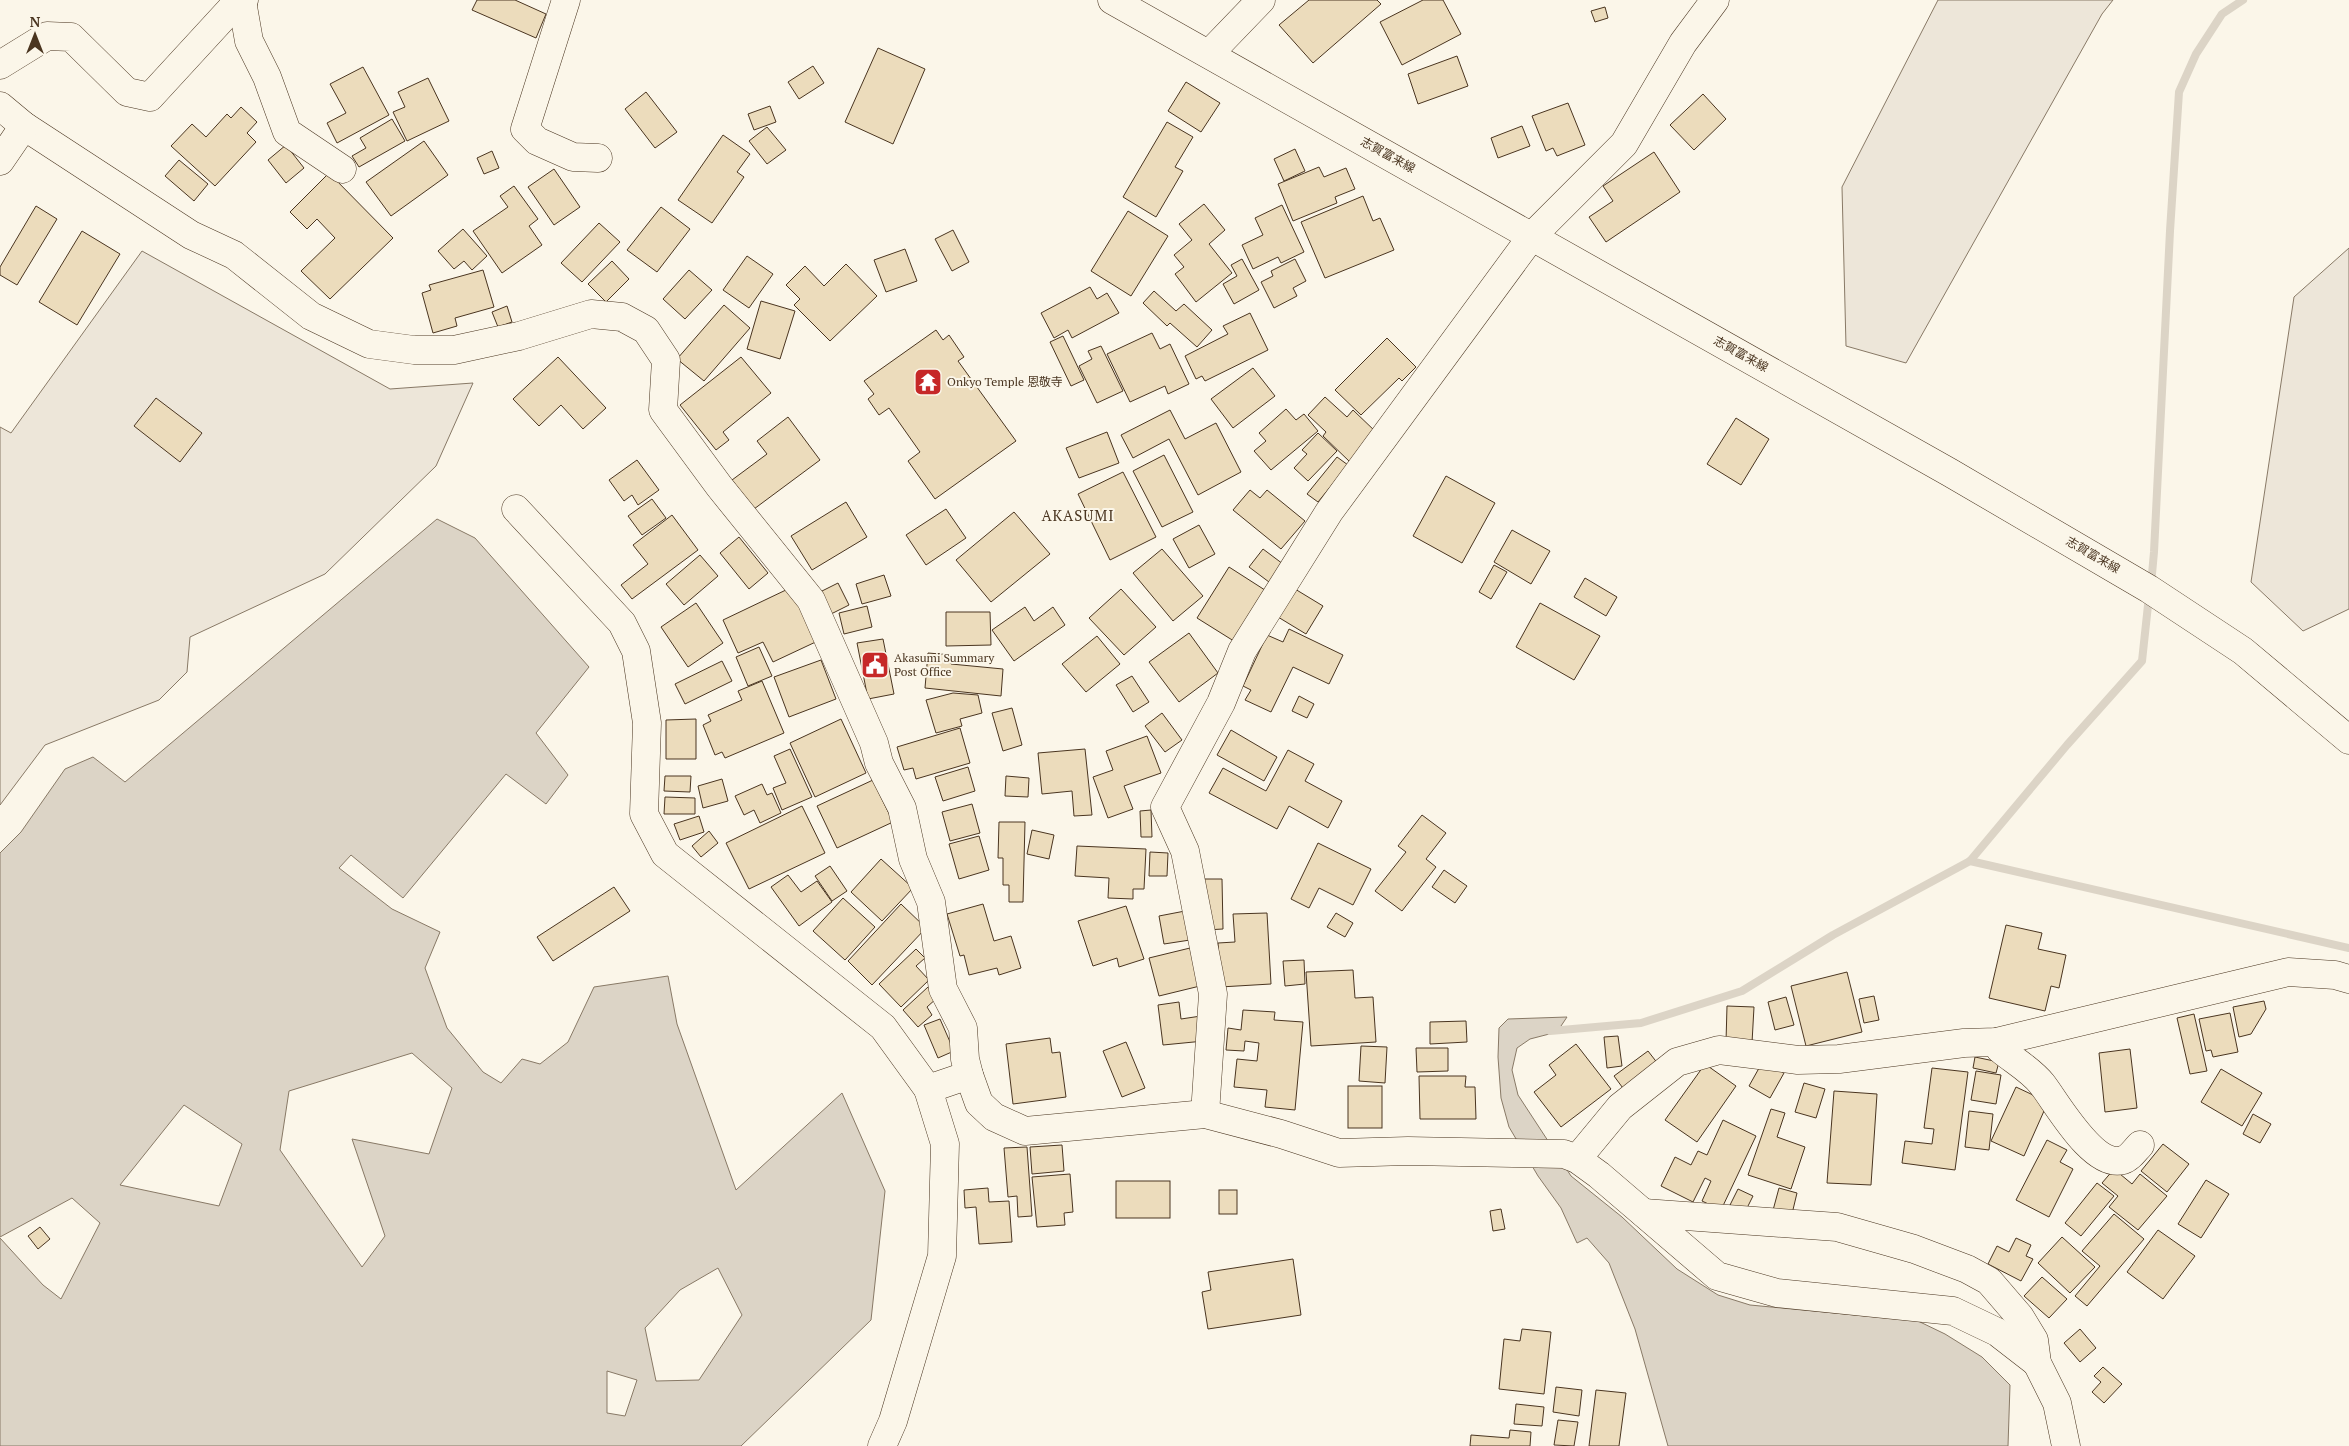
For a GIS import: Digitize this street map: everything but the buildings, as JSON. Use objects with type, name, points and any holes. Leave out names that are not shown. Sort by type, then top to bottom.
[{"type":"street","points":[[0,65],[47,36],[71,38],[127,92],[150,97],[230,10],[243,0],[249,41],[267,77],[287,132],[342,169]]},
{"type":"street","points":[[566,0],[525,129],[537,140],[573,157],[598,158]]},
{"type":"street","name":"志賀富来線","points":[[1112,0],[1940,467],[2126,575],[2243,651],[2349,740]]},
{"type":"street","points":[[1209,54],[1261,0]]},
{"type":"street","points":[[1205,1114],[1213,994],[1184,851],[1165,807],[1221,703],[1242,651],[1329,512],[1532,236],[1624,144],[1683,43],[1715,0]]},
{"type":"street","points":[[0,106],[24,126],[191,235],[234,255],[311,316],[369,344],[414,350],[454,350],[519,336],[591,314],[622,317],[646,330],[666,360],[664,410],[719,486],[812,600],[874,742],[879,763],[902,808],[913,859],[931,902],[943,988],[963,1028],[965,1059],[979,1103],[994,1116],[1025,1131],[1205,1114],[1281,1134],[1339,1153],[1408,1151],[1570,1157],[1644,1213],[1717,1276],[1777,1293],[1953,1311],[1997,1332],[2037,1363]]},
{"type":"street","points":[[0,161],[24,126]]},
{"type":"street","points":[[516,509],[622,623],[636,652],[647,723],[644,814],[665,854],[883,1027],[928,1089],[945,1144],[942,1256],[895,1412],[882,1446]]},
{"type":"street","points":[[1570,1157],[1620,1107],[1677,1062],[1719,1050],[1798,1060],[1840,1059],[1964,1043],[1996,1042],[2288,972],[2335,975],[2349,979]]},
{"type":"street","points":[[1996,1042],[2000,1049],[2040,1081],[2079,1137],[2101,1155],[2113,1161],[2124,1160],[2140,1145]]},
{"type":"street","points":[[928,1089],[969,1075]]},
{"type":"street","points":[[1644,1213],[1837,1227],[1914,1249],[1967,1268],[1989,1281],[2004,1296],[2034,1340],[2037,1363],[2057,1403],[2066,1446]]},
{"type":"shaded area","points":[[1938,0],[2113,0],[2102,14],[1906,363],[1846,346],[1842,187]]},
{"type":"shaded area","points":[[2349,248],[2349,609],[2303,631],[2251,582],[2294,297]]},
{"type":"shaded area","points":[[142,251],[390,389],[473,383],[436,466],[325,574],[190,637],[187,672],[159,700],[45,745],[0,805],[0,427],[11,433]]},
{"type":"shaded area","points":[[437,519],[475,538],[589,667],[536,733],[568,775],[546,804],[506,774],[403,898],[351,855],[339,868],[392,909],[440,932],[425,968],[447,1028],[483,1072],[501,1083],[522,1059],[540,1064],[568,1042],[594,987],[668,976],[677,1024],[736,1190],[842,1093],[885,1191],[871,1320],[741,1446],[0,1446],[0,1238],[43,1285],[61,1299],[100,1223],[72,1198],[0,1237],[0,853],[21,832],[65,769],[93,757],[125,782]],"holes":[[[412,1053],[452,1088],[429,1154],[352,1139],[385,1236],[362,1267],[280,1150],[289,1091]],[[184,1105],[242,1144],[219,1206],[120,1185]],[[718,1268],[742,1315],[699,1380],[656,1381],[645,1328],[680,1290]],[[607,1371],[637,1380],[625,1416],[607,1413]]]},
{"type":"shaded area","points":[[1567,1017],[1557,1032],[1530,1039],[1517,1048],[1512,1070],[1518,1095],[1571,1176],[1622,1217],[1677,1269],[1718,1295],[1750,1305],[1918,1321],[1945,1334],[1982,1357],[2010,1385],[2008,1446],[1668,1446],[1635,1329],[1609,1263],[1587,1238],[1577,1243],[1561,1208],[1538,1176],[1509,1127],[1501,1098],[1498,1057],[1499,1028],[1508,1019]]},
{"type":"waterway","points":[[2151,585],[2179,92],[2196,54],[2222,14],[2243,0]]},
{"type":"waterway","points":[[1550,1031],[1641,1023],[1742,991],[1833,935],[1970,861],[2067,745],[2142,661],[2149,596]]},
{"type":"waterway","points":[[1970,861],[2349,948]]},
{"type":"place","name":"Onkyo Temple 恩敬寺","points":[[928,382]]},
{"type":"place","name":"Akasumi Summary Post Office","points":[[875,665]]},
{"type":"district","name":"AKASUMI","points":[[1078,516]]}]
